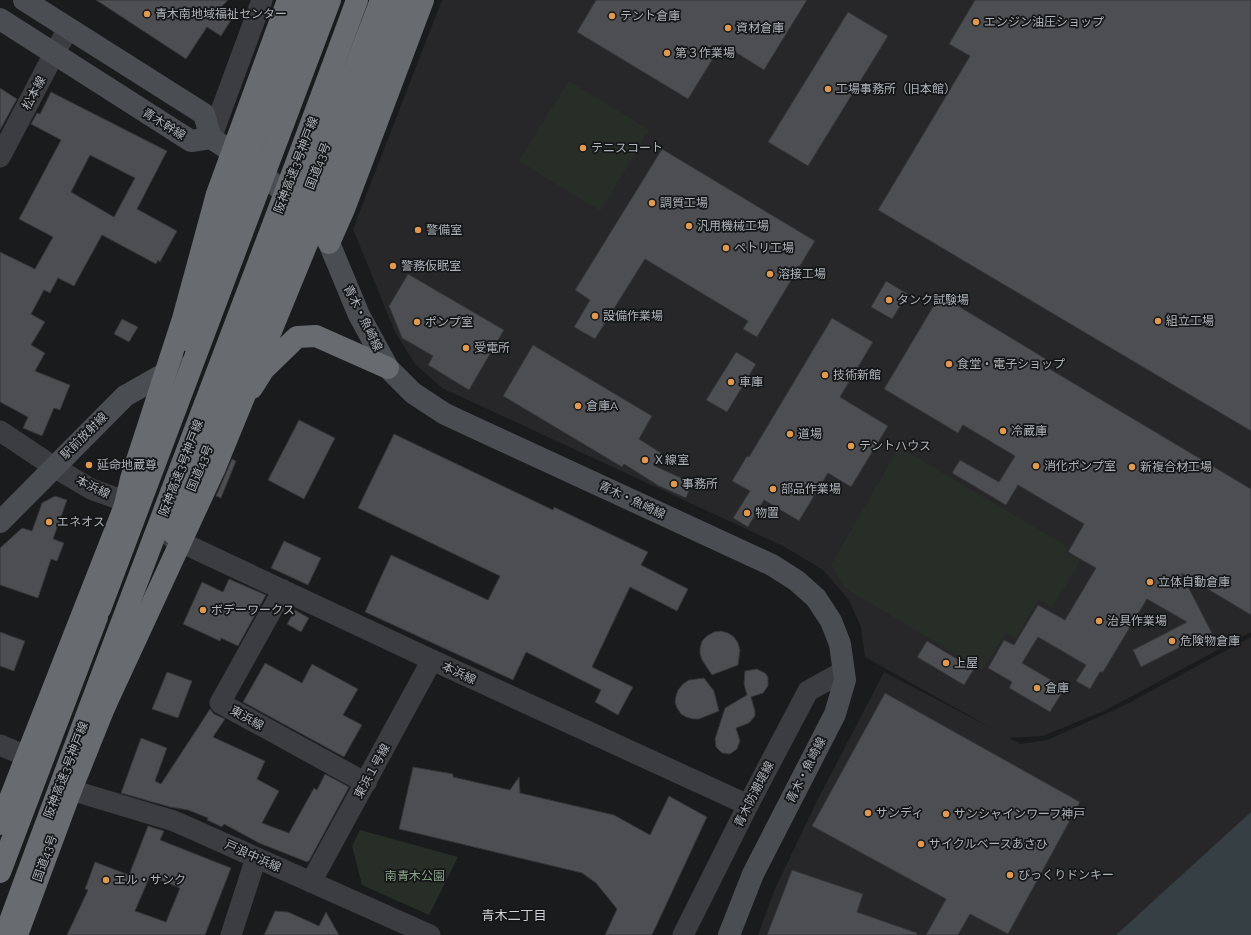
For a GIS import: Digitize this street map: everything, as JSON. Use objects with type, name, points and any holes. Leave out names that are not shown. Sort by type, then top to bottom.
[{"type":"highway","points":[[100,609],[131,479],[183,319],[217,194],[288,0]]},
{"type":"highway","points":[[0,824],[158,422],[179,365],[246,161],[308,0]]},
{"type":"highway","points":[[0,872],[330,0]]},
{"type":"highway","name":"阪神高速3号神戸線","points":[[5,935],[62,795],[357,0]]},
{"type":"highway","name":"国道43号","points":[[17,935],[62,795],[199,474],[381,0]]},
{"type":"highway","points":[[62,795],[105,708],[214,470],[324,202],[403,0]]},
{"type":"highway","points":[[329,243],[423,0]]},
{"type":"highway","points":[[199,474],[264,369],[297,337],[316,336],[388,368]]},
{"type":"street","points":[[24,0],[204,114],[211,138]]},
{"type":"street","points":[[211,138],[262,0]]},
{"type":"street","name":"青木幹線","points":[[0,19],[191,141],[211,138]]},
{"type":"street","name":"松本線","points":[[0,157],[68,29]]},
{"type":"street","name":"青木・魚崎線","points":[[211,138],[246,161],[302,208],[329,243],[360,315],[388,368],[413,393],[445,414],[772,565],[797,581],[816,598],[831,621],[840,644],[844,671],[844,680],[835,714],[753,874],[729,935]]},
{"type":"street","name":"駅前放射線","points":[[0,522],[125,396],[179,365]]},
{"type":"street","name":"本浜線","points":[[0,431],[54,467],[91,489],[126,502]]},
{"type":"street","name":"本浜線","points":[[172,538],[432,660],[748,805]]},
{"type":"street","name":"東浜線","points":[[283,590],[220,703],[366,783]]},
{"type":"street","name":"東浜１号線","points":[[311,882],[432,660]]},
{"type":"street","name":"青木防潮堤線","points":[[683,935],[748,805],[808,691],[844,671]]},
{"type":"street","points":[[0,745],[26,756]]},
{"type":"street","name":"戸浪中浜線","points":[[62,795],[174,821],[429,935]]},
{"type":"street","points":[[231,935],[256,858]]},
{"type":"shaded area","points":[[442,0],[1251,0],[1251,632],[1106,710],[1043,736],[1009,738],[1021,744],[1047,740],[1123,706],[1251,637],[1251,813],[1116,935],[758,935],[774,891],[816,803],[884,672],[995,730],[865,657],[861,627],[849,600],[823,570],[785,547],[442,388],[415,364],[395,332],[353,229]]},
{"type":"shaded area","points":[[1251,812],[1251,935],[1116,935]]},
{"type":"green space","name":"テニスコート","points":[[569,81],[649,130],[600,211],[519,161]]},
{"type":"green space","points":[[899,447],[1068,547],[1065,552],[1080,561],[1052,608],[1039,599],[1016,638],[1006,633],[982,670],[845,588],[831,565]]},
{"type":"green space","name":"南青木公園","points":[[360,830],[458,857],[429,915],[362,885],[352,846]]},
{"type":"building","points":[[96,0],[228,0],[220,8],[233,17],[221,36],[207,27],[186,59]]},
{"type":"building","points":[[596,0],[807,0],[764,70],[722,44],[688,99],[577,32]]},
{"type":"building","name":"組立工場","points":[[975,0],[1251,0],[1251,431],[878,210],[970,56],[949,44]]},
{"type":"building","name":"工場事務所（旧本館）","points":[[848,12],[888,36],[808,166],[768,142]]},
{"type":"building","points":[[0,88],[17,99],[0,130]]},
{"type":"building","points":[[51,92],[167,151],[137,209],[177,231],[160,262],[158,260],[156,264],[102,235],[74,286],[58,278],[50,293],[44,290],[31,314],[45,322],[31,345],[45,353],[35,371],[70,385],[60,410],[54,408],[42,436],[23,428],[28,417],[0,402],[0,252],[35,269],[53,237],[19,219],[61,140],[31,124],[37,113],[40,114]],"holes":[[[90,155],[135,178],[114,217],[71,192]]]},
{"type":"building","points":[[662,149],[815,241],[757,337],[743,329],[748,321],[645,259],[595,339],[574,327],[590,300],[575,290]]},
{"type":"building","points":[[408,274],[504,330],[469,390],[428,365],[433,356],[402,338],[389,306]]},
{"type":"building","name":"タンク試験場","points":[[886,281],[908,294],[892,319],[871,307]]},
{"type":"building","points":[[940,295],[1046,359],[1043,365],[1251,489],[1251,615],[1181,573],[1215,639],[1206,634],[1141,667],[1133,650],[1187,622],[1147,599],[1103,672],[1100,672],[1090,689],[1076,681],[1086,665],[1038,637],[1022,663],[1065,688],[1050,712],[1009,688],[1012,682],[988,668],[1004,640],[1014,645],[1038,605],[1065,620],[1096,568],[1068,552],[1084,524],[1018,485],[1006,505],[952,473],[960,460],[999,482],[1015,456],[963,425],[958,433],[884,389]]},
{"type":"building","points":[[832,318],[873,342],[840,397],[888,426],[851,487],[828,473],[799,521],[764,500],[748,527],[733,518],[750,491],[732,481],[747,456],[749,457]]},
{"type":"building","points":[[122,319],[138,327],[129,342],[114,334]]},
{"type":"building","name":"倉庫A","points":[[533,345],[652,416],[639,439],[661,453],[653,465],[692,483],[686,498],[659,486],[624,464],[622,467],[503,396]]},
{"type":"building","name":"車庫","points":[[736,352],[756,364],[727,412],[706,400]]},
{"type":"building","points":[[299,420],[335,438],[304,499],[268,480]]},
{"type":"building","points":[[394,434],[553,510],[554,507],[648,552],[641,565],[688,589],[677,611],[630,587],[592,667],[633,687],[618,715],[595,702],[601,690],[526,652],[513,680],[365,612],[391,555],[488,600],[500,576],[358,508]]},
{"type":"building","points":[[232,459],[236,461],[221,498],[216,496]]},
{"type":"building","points":[[55,496],[67,500],[53,539],[64,543],[57,561],[51,559],[38,598],[0,585],[0,548],[22,528],[32,531],[42,503]]},
{"type":"building","points":[[284,541],[321,558],[308,585],[271,568]]},
{"type":"building","points":[[229,579],[266,595],[238,646],[221,638],[220,641],[183,624],[202,582],[223,592]]},
{"type":"building","points":[[295,610],[309,618],[301,632],[287,624]]},
{"type":"building","points":[[721,631],[734,637],[738,643],[740,650],[738,665],[712,675],[702,660],[700,648],[702,641],[707,636],[714,632]]},
{"type":"building","points":[[0,632],[25,641],[14,671],[0,666]]},
{"type":"building","name":"上屋","points":[[927,641],[974,669],[964,685],[917,657]]},
{"type":"building","points":[[265,663],[302,683],[312,664],[358,689],[343,715],[362,725],[344,757],[243,702]]},
{"type":"building","points":[[757,669],[765,673],[768,677],[768,686],[763,693],[751,697],[755,716],[749,723],[736,728],[740,741],[737,749],[730,754],[722,753],[716,747],[715,739],[725,708],[747,695],[744,684],[745,671]]},
{"type":"building","points":[[167,672],[192,681],[178,718],[152,709]]},
{"type":"building","points":[[704,678],[714,691],[719,711],[699,719],[686,717],[681,714],[675,702],[678,690],[689,680]]},
{"type":"building","name":"サンシャインワーフ神戸","points":[[885,693],[1080,802],[1008,934],[970,914],[958,935],[926,935],[946,899],[812,826]]},
{"type":"building","points":[[210,709],[214,714],[225,719],[213,737],[265,761],[257,779],[279,791],[262,823],[289,833],[314,788],[317,790],[325,774],[349,787],[309,861],[307,862],[259,843],[224,824],[222,827],[207,820],[208,818],[188,810],[170,807],[121,793],[141,738],[167,748],[155,781],[161,784]]},
{"type":"building","points":[[413,767],[453,774],[453,777],[510,790],[519,777],[520,793],[614,815],[650,835],[669,796],[707,817],[652,935],[605,935],[617,909],[596,883],[582,873],[399,829]]},
{"type":"building","points":[[148,826],[164,831],[160,840],[231,868],[205,935],[67,935],[88,890],[85,889],[95,862],[129,875]],"holes":[[[150,876],[180,888],[166,922],[135,911]]]},
{"type":"building","points":[[792,870],[863,894],[857,912],[917,933],[917,935],[767,935]]},
{"type":"building","points":[[275,911],[288,912],[319,926],[326,912],[339,935],[264,935]]},
{"type":"place","name":"青木南地域福祉センター","points":[[147,14]]},
{"type":"place","name":"テント倉庫","points":[[612,16]]},
{"type":"place","name":"エンジン油圧ショップ","points":[[976,22]]},
{"type":"place","name":"資材倉庫","points":[[728,28]]},
{"type":"place","name":"第３作業場","points":[[667,53]]},
{"type":"place","name":"工場事務所（旧本館）","points":[[828,89]]},
{"type":"place","name":"テニスコート","points":[[583,148]]},
{"type":"place","name":"調質工場","points":[[652,203]]},
{"type":"place","name":"汎用機械工場","points":[[689,226]]},
{"type":"place","name":"警備室","points":[[418,230]]},
{"type":"place","name":"ペトリ工場","points":[[726,248]]},
{"type":"place","name":"警務仮眠室","points":[[393,266]]},
{"type":"place","name":"溶接工場","points":[[770,274]]},
{"type":"place","name":"タンク試験場","points":[[889,300]]},
{"type":"place","name":"設備作業場","points":[[595,316]]},
{"type":"place","name":"組立工場","points":[[1158,321]]},
{"type":"place","name":"ポンプ室","points":[[417,322]]},
{"type":"place","name":"受電所","points":[[466,348]]},
{"type":"place","name":"食堂・電子ショップ","points":[[949,364]]},
{"type":"place","name":"技術新館","points":[[825,375]]},
{"type":"place","name":"車庫","points":[[731,382]]},
{"type":"place","name":"倉庫A","points":[[578,406]]},
{"type":"place","name":"冷蔵庫","points":[[1003,431]]},
{"type":"place","name":"道場","points":[[790,434]]},
{"type":"place","name":"テントハウス","points":[[851,446]]},
{"type":"place","name":"Ｘ線室","points":[[645,460]]},
{"type":"place","name":"延命地蔵尊","points":[[89,465]]},
{"type":"place","name":"消化ポンプ室","points":[[1036,466]]},
{"type":"place","name":"新複合材工場","points":[[1132,467]]},
{"type":"place","name":"事務所","points":[[674,484]]},
{"type":"place","name":"部品作業場","points":[[773,489]]},
{"type":"place","name":"物置","points":[[747,513]]},
{"type":"place","name":"エネオス","points":[[49,522]]},
{"type":"place","name":"立体自動倉庫","points":[[1150,582]]},
{"type":"place","name":"ボデーワークス","points":[[203,610]]},
{"type":"place","name":"治具作業場","points":[[1099,621]]},
{"type":"place","name":"危険物倉庫","points":[[1172,641]]},
{"type":"place","name":"上屋","points":[[946,663]]},
{"type":"place","name":"倉庫","points":[[1037,688]]},
{"type":"place","name":"サンディ","points":[[868,813]]},
{"type":"place","name":"サンシャインワーフ神戸","points":[[946,814]]},
{"type":"place","name":"サイクルベースあさひ","points":[[921,844]]},
{"type":"place","name":"びっくりドンキー","points":[[1010,875]]},
{"type":"place","name":"エル・サンク","points":[[106,880]]},
{"type":"district","name":"青木二丁目","points":[[514,915]]}]
